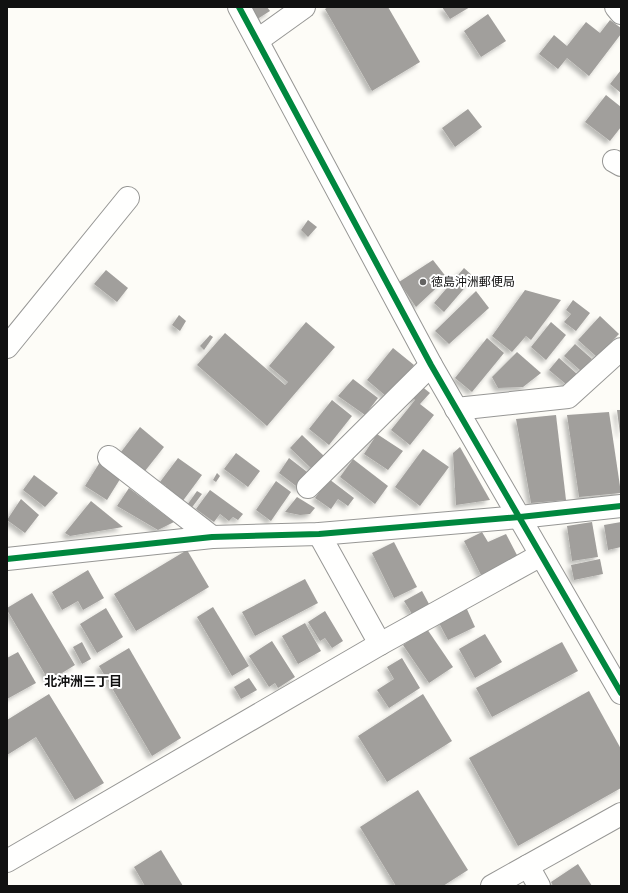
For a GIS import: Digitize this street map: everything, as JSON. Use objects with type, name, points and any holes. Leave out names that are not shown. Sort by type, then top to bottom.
[{"type":"street","points":[[239,7],[431,365],[621,693]]},
{"type":"street","points":[[258,40],[304,7]]},
{"type":"street","points":[[616,7],[621,13]]},
{"type":"street","points":[[7,347],[128,198]]},
{"type":"street","points":[[456,409],[568,397],[621,349]]},
{"type":"street","points":[[308,487],[431,365]]},
{"type":"street","points":[[109,457],[212,537]]},
{"type":"street","points":[[7,560],[212,537],[318,534],[520,517],[621,506]]},
{"type":"street","points":[[318,534],[380,644]]},
{"type":"street","points":[[7,861],[380,644],[541,555]]},
{"type":"street","points":[[492,886],[621,814]]},
{"type":"street","points":[[528,866],[539,886]]},
{"type":"building","points":[[241,7],[267,7],[270,11],[251,23]]},
{"type":"building","points":[[328,7],[388,7],[420,62],[372,91],[325,9]]},
{"type":"building","points":[[442,7],[470,7],[450,19]]},
{"type":"building","points":[[488,14],[506,41],[481,57],[464,31]]},
{"type":"building","points":[[610,20],[621,28],[621,34],[589,76],[567,58],[558,69],[539,54],[554,35],[567,46],[586,22],[600,33]]},
{"type":"building","points":[[621,70],[621,93],[610,84]]},
{"type":"building","points":[[606,95],[621,107],[621,127],[610,141],[585,122]]},
{"type":"building","points":[[468,109],[482,127],[455,147],[442,128]]},
{"type":"building","points":[[308,220],[317,227],[308,237],[301,230]]},
{"type":"building","points":[[433,260],[447,278],[416,307],[399,282]]},
{"type":"building","points":[[464,268],[474,277],[444,312],[434,303]]},
{"type":"building","points":[[106,270],[128,288],[117,302],[94,284]]},
{"type":"building","points":[[525,290],[561,300],[531,340],[526,336],[512,352],[492,336]]},
{"type":"building","points":[[476,291],[489,308],[449,344],[435,331]]},
{"type":"building","points":[[573,300],[590,313],[576,331],[564,322],[571,314],[566,310]]},
{"type":"building","points":[[179,315],[186,321],[180,331],[172,325]]},
{"type":"building","points":[[600,316],[619,334],[597,357],[578,340]]},
{"type":"building","points":[[306,322],[335,347],[267,426],[197,365],[225,333],[285,385],[288,382],[269,366]]},
{"type":"building","points":[[551,322],[566,335],[546,360],[531,347]]},
{"type":"building","points":[[210,335],[213,337],[204,350],[200,346]]},
{"type":"building","points":[[487,338],[504,353],[472,392],[455,378]]},
{"type":"building","points":[[575,344],[592,359],[581,371],[564,356]]},
{"type":"building","points":[[393,348],[414,365],[387,397],[367,380]]},
{"type":"building","points":[[517,352],[541,373],[523,387],[498,388],[492,377]]},
{"type":"building","points":[[559,358],[577,374],[567,385],[549,370]]},
{"type":"building","points":[[353,379],[378,398],[365,415],[338,396]]},
{"type":"building","points":[[420,385],[430,393],[420,404],[434,415],[410,445],[391,430],[415,400],[412,397]]},
{"type":"building","points":[[332,400],[352,416],[329,445],[309,429]]},
{"type":"building","points":[[617,410],[621,410],[621,434],[620,434]]},
{"type":"building","points":[[609,412],[621,493],[579,497],[567,415]]},
{"type":"building","points":[[556,415],[566,500],[531,503],[516,419]]},
{"type":"building","points":[[140,427],[164,447],[145,471],[121,452]]},
{"type":"building","points":[[377,434],[403,451],[388,470],[364,454]]},
{"type":"building","points":[[302,435],[325,457],[313,470],[290,448]]},
{"type":"building","points":[[460,447],[490,500],[456,505],[453,453]]},
{"type":"building","points":[[423,449],[449,467],[420,506],[395,487]]},
{"type":"building","points":[[236,453],[260,471],[248,487],[224,469]]},
{"type":"building","points":[[178,458],[202,475],[182,502],[164,489],[166,486],[160,482]]},
{"type":"building","points":[[289,458],[311,475],[300,489],[279,473]]},
{"type":"building","points":[[353,459],[388,486],[375,504],[340,477]]},
{"type":"building","points":[[100,462],[122,476],[107,500],[85,486]]},
{"type":"building","points":[[217,473],[220,476],[216,482],[213,480]]},
{"type":"building","points":[[34,475],[58,493],[45,507],[23,490]]},
{"type":"building","points":[[329,479],[354,498],[348,506],[338,499],[331,509],[315,498]]},
{"type":"building","points":[[276,481],[291,492],[271,521],[256,510]]},
{"type":"building","points":[[129,488],[174,522],[158,530],[117,506]]},
{"type":"building","points":[[210,490],[243,514],[238,520],[233,517],[229,521],[220,514],[214,522],[196,509]]},
{"type":"building","points":[[197,491],[202,494],[190,510],[185,508]]},
{"type":"building","points":[[297,497],[315,508],[310,514],[300,515],[285,512]]},
{"type":"building","points":[[21,499],[39,515],[25,533],[7,520]]},
{"type":"building","points":[[91,501],[123,527],[70,536],[65,533]]},
{"type":"building","points":[[592,522],[598,557],[572,561],[567,526]]},
{"type":"building","points":[[621,522],[621,547],[608,550],[604,525]]},
{"type":"building","points":[[482,532],[488,542],[506,534],[518,557],[481,575],[464,541]]},
{"type":"building","points":[[394,542],[417,587],[394,598],[372,553]]},
{"type":"building","points":[[187,550],[209,587],[136,631],[114,594]]},
{"type":"building","points":[[600,559],[603,574],[574,580],[571,565]]},
{"type":"building","points":[[88,570],[104,598],[83,610],[78,601],[62,610],[52,592]]},
{"type":"building","points":[[305,579],[318,603],[255,636],[242,612]]},
{"type":"building","points":[[422,591],[429,604],[412,614],[404,601]]},
{"type":"building","points":[[32,593],[75,665],[49,681],[7,610],[7,608]]},
{"type":"building","points":[[213,607],[249,666],[232,676],[197,617]]},
{"type":"building","points":[[466,607],[475,627],[448,640],[438,621]]},
{"type":"building","points":[[106,608],[123,637],[97,653],[80,624]]},
{"type":"building","points":[[325,611],[343,641],[332,648],[325,638],[320,641],[308,622]]},
{"type":"building","points":[[305,623],[321,651],[298,664],[282,636]]},
{"type":"building","points":[[427,629],[453,667],[429,683],[403,645]]},
{"type":"building","points":[[485,634],[502,662],[475,678],[459,649]]},
{"type":"building","points":[[272,641],[295,677],[278,688],[275,683],[269,687],[249,656]]},
{"type":"building","points":[[82,642],[91,659],[82,664],[73,647]]},
{"type":"building","points":[[562,642],[578,671],[492,717],[476,688]]},
{"type":"building","points":[[129,648],[181,738],[152,756],[99,666]]},
{"type":"building","points":[[18,652],[36,683],[7,699],[7,658]]},
{"type":"building","points":[[402,658],[420,688],[389,708],[377,690],[394,679],[387,667]]},
{"type":"building","points":[[249,678],[257,690],[241,699],[234,687]]},
{"type":"building","points":[[589,691],[621,749],[621,788],[518,846],[469,758]]},
{"type":"building","points":[[49,694],[104,783],[75,800],[36,737],[7,755],[7,720]]},
{"type":"building","points":[[423,694],[452,741],[387,782],[358,736]]},
{"type":"building","points":[[418,790],[468,870],[443,886],[396,886],[360,827]]},
{"type":"building","points":[[161,850],[183,886],[145,886],[134,867]]},
{"type":"building","points":[[578,864],[592,886],[553,886],[551,882]]},
{"type":"cycle path","points":[[239,7],[431,365],[621,693]]},
{"type":"cycle path","points":[[7,559],[212,537],[319,534],[520,517],[621,506]]},
{"type":"place","name":"徳島沖洲郵便局","points":[[423,282]]},
{"type":"district","name":"北沖洲三丁目","points":[[83,681]]}]
